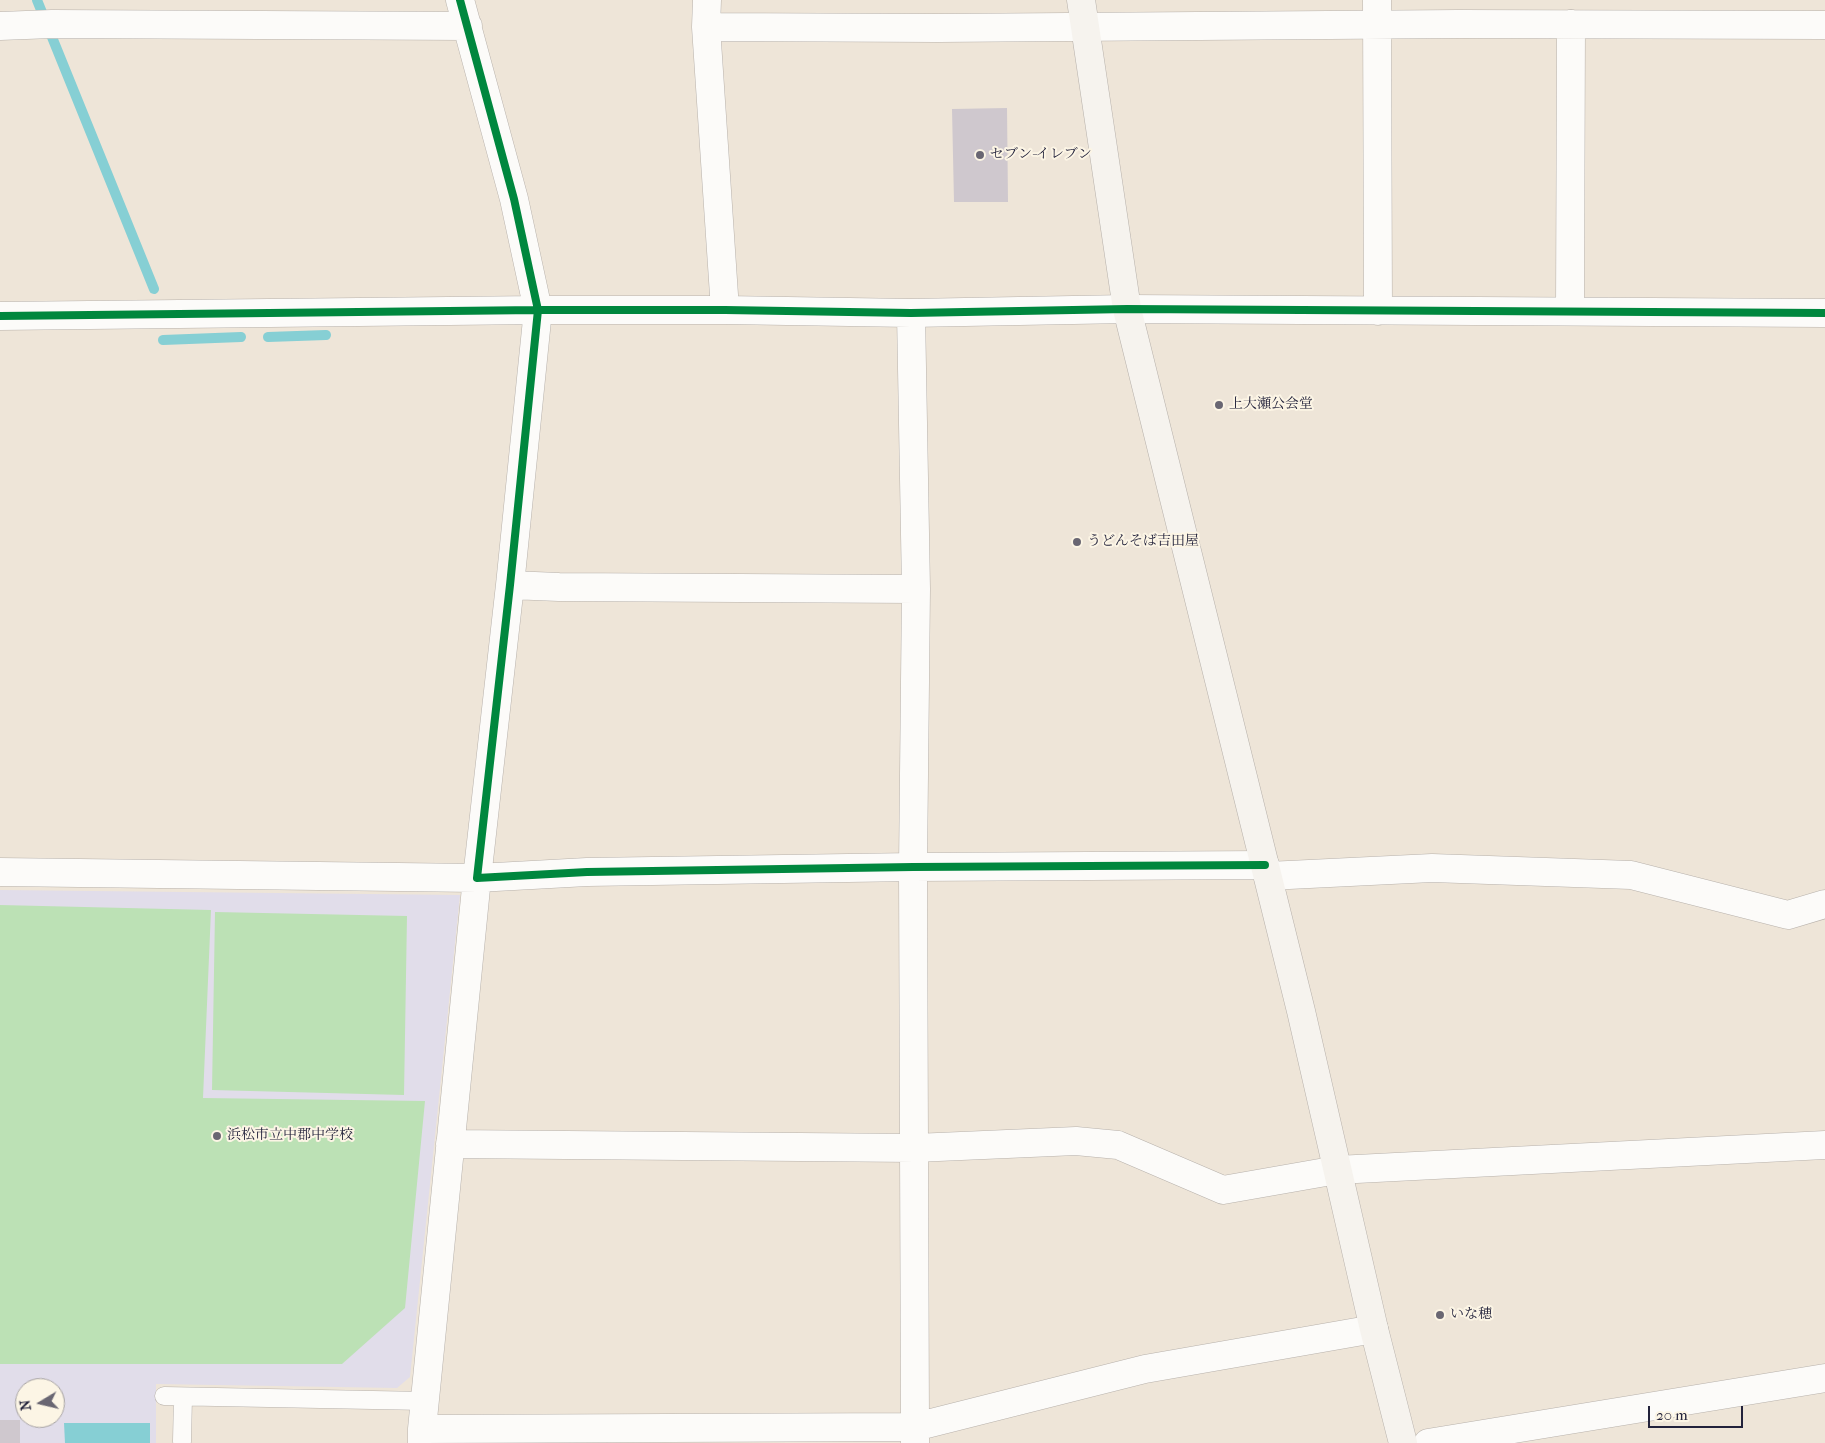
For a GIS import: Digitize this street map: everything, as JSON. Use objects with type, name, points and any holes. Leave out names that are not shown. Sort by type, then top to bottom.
[{"type":"street","points":[[460,0],[514,199],[538,310],[510,585],[477,878],[422,1436],[915,1435],[1145,1369],[1374,1329]]},
{"type":"street","points":[[707,0],[706,27],[725,310]]},
{"type":"street","points":[[1081,0],[1127,310],[1266,871],[1402,1443]]},
{"type":"street","points":[[706,27],[1085,28],[1377,12],[1571,24],[1825,25]]},
{"type":"street","points":[[1377,12],[1378,311]]},
{"type":"street","points":[[10,26],[52,24],[468,26]]},
{"type":"street","points":[[1570,312],[1571,24]]},
{"type":"street","points":[[0,316],[538,310],[725,310],[911,313],[1127,310],[1825,313]]},
{"type":"street","points":[[911,313],[916,589],[913,867],[915,1435]]},
{"type":"street","points":[[510,585],[559,587],[916,589]]},
{"type":"street","points":[[0,872],[477,878],[587,872],[913,867],[1266,871],[1432,868],[1631,875],[1788,915],[1825,904]]},
{"type":"street","points":[[450,1144],[915,1148],[1076,1141],[1118,1144],[1223,1190],[1337,1170],[1825,1145]]},
{"type":"street","points":[[1428,1443],[1825,1378]]},
{"type":"lane","points":[[164,1396],[425,1401]]},
{"type":"lane","points":[[182,1441],[183,1397]]},
{"type":"shaded area","name":"浜松市立中郡中学校","points":[[0,890],[460,895],[410,1377],[397,1388],[156,1384],[156,1443],[0,1443]]},
{"type":"green space","name":"浜松市立中郡中学校","points":[[0,905],[211,910],[203,1098],[425,1101],[405,1308],[342,1364],[0,1364]]},
{"type":"green space","points":[[215,912],[407,916],[404,1095],[212,1090]]},
{"type":"water","points":[[65,1423],[150,1423],[150,1443],[65,1443]]},
{"type":"building","name":"セブン-イレブン","points":[[1007,108],[1008,202],[954,202],[952,109]]},
{"type":"building","points":[[0,1420],[15,1420],[15,1428],[20,1428],[20,1443],[0,1443]]},
{"type":"waterway","points":[[37,0],[154,289]]},
{"type":"waterway","points":[[268,337],[326,335]]},
{"type":"waterway","points":[[163,340],[241,337]]},
{"type":"cycle path","points":[[460,0],[514,199],[538,310],[510,585],[477,878],[587,872],[913,867],[1265,865]]},
{"type":"cycle path","points":[[0,316],[538,310],[725,310],[911,313],[1127,309],[1825,313]]},
{"type":"place","name":"セブン-イレブン","points":[[980,155]]},
{"type":"place","name":"上大瀬公会堂","points":[[1219,405]]},
{"type":"place","name":"うどんそば吉田屋","points":[[1077,542]]},
{"type":"place","name":"浜松市立中郡中学校","points":[[217,1136]]},
{"type":"place","name":"いな穂","points":[[1440,1315]]}]
